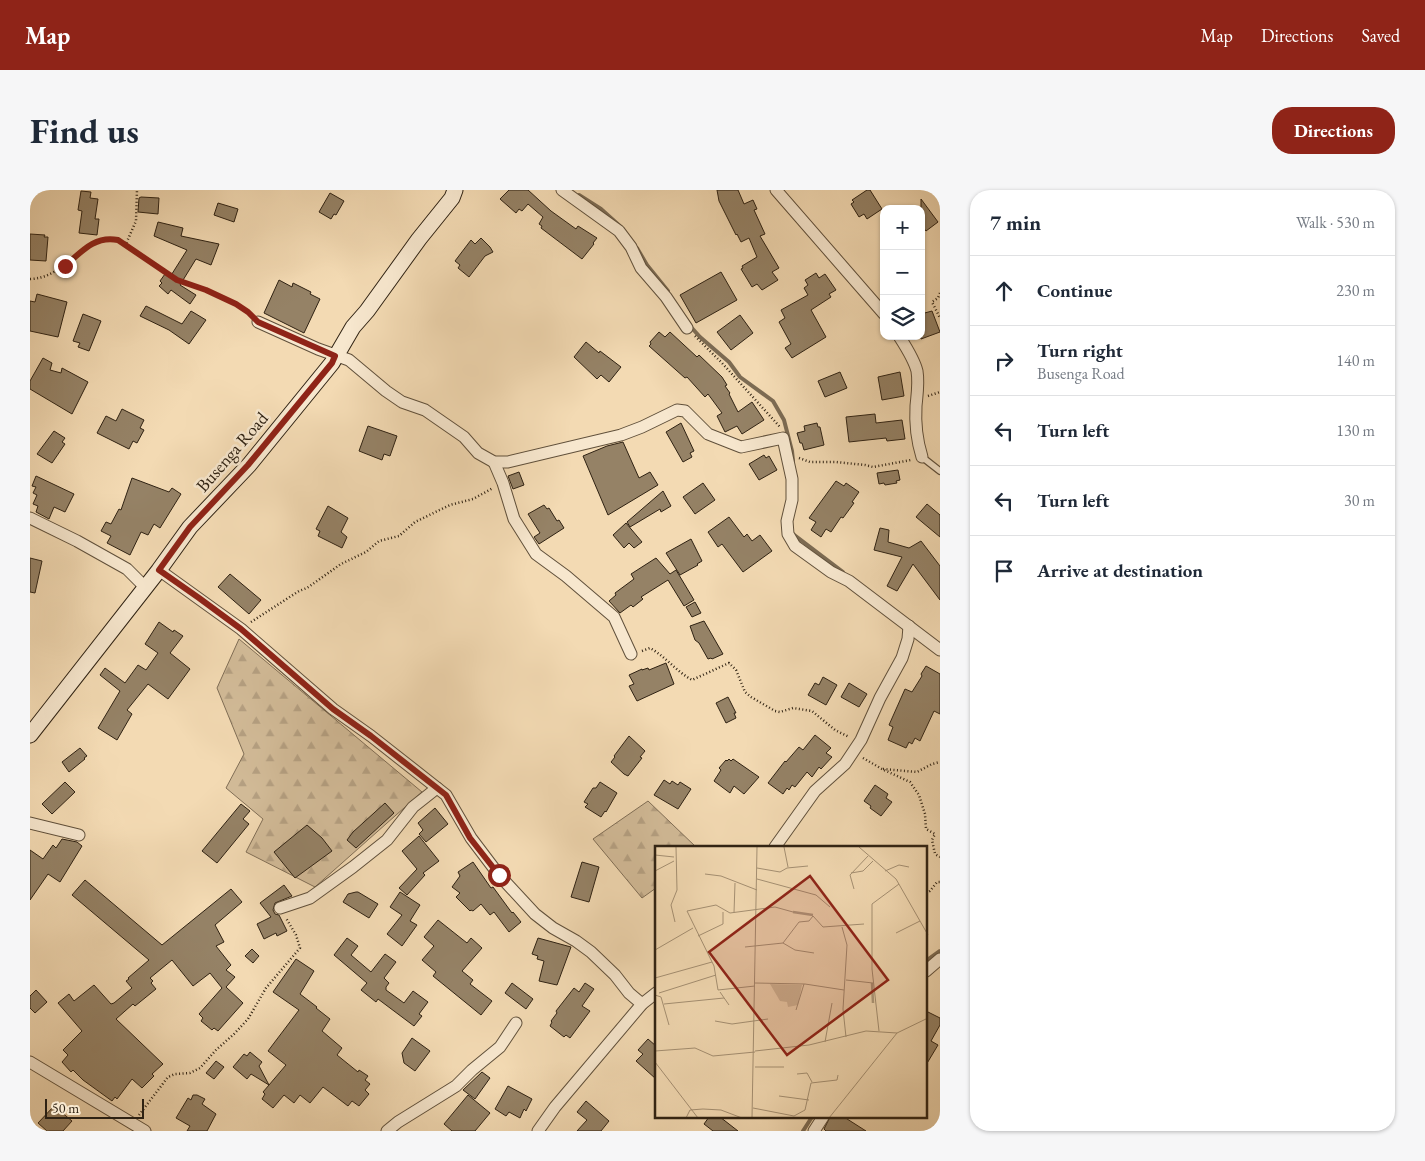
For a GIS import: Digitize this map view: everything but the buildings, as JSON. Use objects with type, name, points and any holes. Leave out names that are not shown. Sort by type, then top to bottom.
[{"type":"street","name":"Busenga Road","points":[[30,735],[144,586],[159,570],[190,527],[248,465],[332,363],[353,327],[452,198],[455,190]]},
{"type":"street","points":[[562,190],[619,231],[631,247],[641,268],[666,297],[687,328]]},
{"type":"street","points":[[776,190],[804,225],[880,309]]},
{"type":"street","points":[[258,322],[335,356],[349,360],[402,402],[436,416],[464,436],[478,453],[494,462],[508,462],[621,435],[677,410],[685,411],[708,434],[741,447],[783,438],[792,479],[792,500],[787,521],[788,534],[795,546],[831,572],[849,581],[940,650]]},
{"type":"street","points":[[901,340],[916,370],[918,386],[916,409],[918,446],[922,457]]},
{"type":"street","points":[[494,462],[503,483],[514,519],[536,554],[566,576],[614,617],[631,654]]},
{"type":"street","points":[[30,518],[78,541],[127,569],[144,586]]},
{"type":"street","points":[[159,570],[241,629],[333,709],[371,736],[446,795],[470,838],[499,875],[535,914],[591,952],[615,975],[629,993],[642,1004]]},
{"type":"street","points":[[776,846],[815,792],[845,764],[856,748],[902,658],[908,639],[909,626]]},
{"type":"street","points":[[280,908],[310,898],[353,868],[387,840],[413,808],[437,788]]},
{"type":"street","points":[[30,823],[79,835]]},
{"type":"street","points":[[928,969],[940,958]]},
{"type":"street","points":[[538,1131],[555,1107],[642,1004],[655,994]]},
{"type":"street","points":[[388,1131],[398,1122],[456,1086],[500,1047],[516,1023]]},
{"type":"street","points":[[30,1062],[145,1131]]},
{"type":"street","points":[[814,1131],[822,1118]]},
{"type":"lane","points":[[922,457],[940,470]]},
{"type":"path","points":[[125,246],[136,221],[137,190]]},
{"type":"path","points":[[30,279],[49,274],[65,266],[90,245],[108,238],[118,240],[177,280],[206,290],[236,304],[258,322]]},
{"type":"path","points":[[940,293],[938,298],[932,302],[940,318]]},
{"type":"path","points":[[687,328],[772,417],[781,429],[783,438]]},
{"type":"path","points":[[787,458],[798,458],[810,462],[873,467],[922,457]]},
{"type":"path","points":[[241,629],[299,591],[307,588],[341,564],[366,552],[379,541],[399,536],[415,522],[450,505],[472,499],[503,483]]},
{"type":"path","points":[[631,654],[650,648],[663,656],[682,674],[692,680],[729,663],[736,670],[745,692],[751,698],[775,711],[780,712],[793,708],[812,711],[843,735],[852,737],[856,748],[882,769],[910,782],[919,795],[926,814],[926,829],[935,834],[932,840],[935,854],[940,857]]},
{"type":"path","points":[[882,769],[917,772],[940,762]]},
{"type":"path","points":[[928,892],[937,882],[940,882]]},
{"type":"path","points":[[133,1123],[168,1077],[175,1074],[190,1073],[200,1068],[234,1034],[248,1019],[266,988],[300,948],[296,935],[280,908]]},
{"type":"green space","points":[[239,639],[422,792],[315,887],[246,852],[263,819],[226,788],[244,754],[217,688]]},
{"type":"green space","points":[[648,801],[695,846],[655,846],[655,889],[642,898],[593,839]]},
{"type":"waterway","points":[[579,195],[601,209],[621,227]]},
{"type":"waterway","points":[[637,248],[647,265],[668,291]]},
{"type":"waterway","points":[[691,327],[729,362],[740,377],[773,401],[784,420],[793,461]]},
{"type":"waterway","points":[[793,534],[843,572]]},
{"type":"waterway","points":[[928,960],[940,951]]},
{"type":"waterway","points":[[803,1131],[811,1118]]},
{"type":"route","points":[[65,266],[90,245],[102,239],[118,240],[177,280],[206,290],[236,304],[258,322],[335,356],[332,363],[233,483],[190,527],[159,570],[241,629],[333,709],[371,736],[446,795],[470,838],[499,875]]}]
